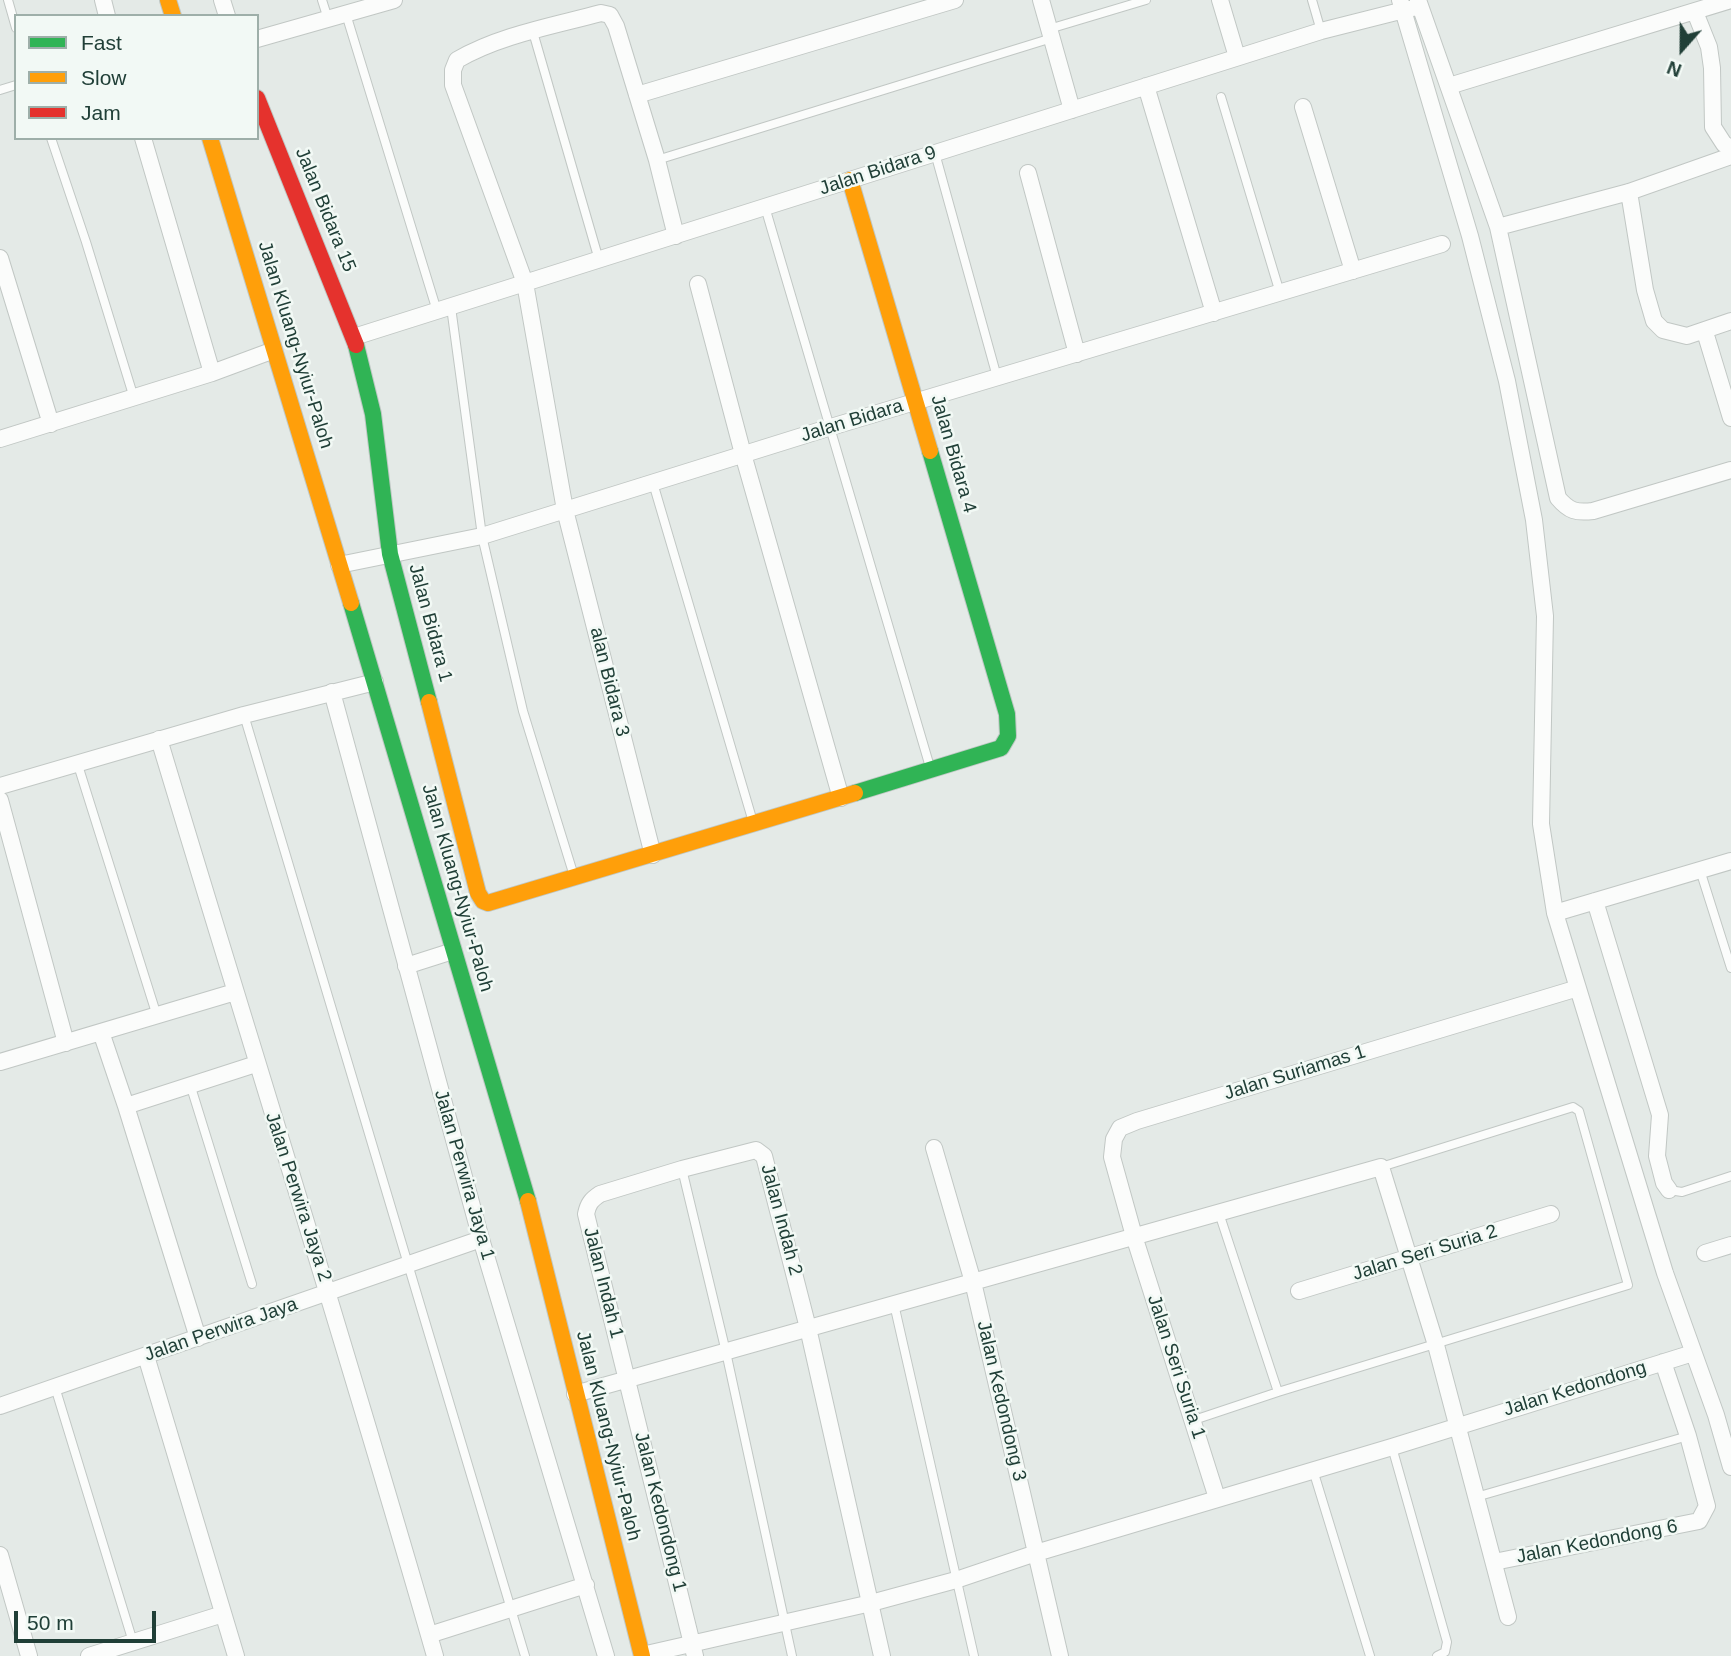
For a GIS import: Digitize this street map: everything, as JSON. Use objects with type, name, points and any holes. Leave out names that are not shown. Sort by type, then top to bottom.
[{"type":"street","points":[[259,38],[394,0]]},
{"type":"street","points":[[637,95],[955,0]]},
{"type":"street","points":[[1041,0],[1072,110]]},
{"type":"street","points":[[1220,0],[1237,57]]},
{"type":"street","points":[[1449,86],[1731,0]]},
{"type":"street","points":[[1419,3],[1498,227],[1558,498],[1567,509],[1577,513],[1593,511],[1731,470]]},
{"type":"street","name":"Jalan Bidara 9","points":[[354,337],[1401,5],[1419,3]]},
{"type":"street","points":[[1401,5],[1480,276],[1507,381],[1534,520],[1545,616],[1541,824],[1555,913],[1662,1261],[1693,1353],[1723,1412],[1731,1467]]},
{"type":"street","points":[[1695,12],[1709,47],[1713,68],[1713,127],[1717,137],[1731,148]]},
{"type":"street","points":[[533,32],[601,13],[610,15],[616,26],[657,160],[676,236]]},
{"type":"street","name":"alan Bidara 3","points":[[533,32],[474,50],[457,60],[453,70],[453,85],[525,283],[565,510],[653,855]]},
{"type":"street","points":[[1146,86],[1214,313]]},
{"type":"street","name":"Jalan Bidara 15","points":[[259,103],[354,337]]},
{"type":"street","points":[[1303,107],[1353,271]]},
{"type":"street","points":[[144,140],[212,373]]},
{"type":"street","name":"Jalan Kluang-Nyiur-Paloh","points":[[211,140],[375,682],[535,1226],[642,1656]]},
{"type":"street","points":[[1498,227],[1629,192],[1731,156]]},
{"type":"street","points":[[1028,173],[1077,354]]},
{"type":"street","name":"Jalan Bidara 4","points":[[850,180],[1010,731],[1008,741],[1002,747],[930,770]]},
{"type":"street","points":[[1629,192],[1644,290],[1654,321],[1663,330],[1687,336],[1731,321]]},
{"type":"street","name":"Jalan Bidara","points":[[339,565],[482,536],[831,427],[1442,244]]},
{"type":"street","points":[[0,258],[51,424]]},
{"type":"street","points":[[698,284],[743,454],[841,798]]},
{"type":"street","points":[[1704,332],[1731,418]]},
{"type":"street","name":"Jalan Bidara 1","points":[[354,337],[373,414],[390,554],[478,893],[483,901],[495,902],[575,878]]},
{"type":"street","points":[[0,439],[135,398],[274,351]]},
{"type":"street","points":[[0,786],[244,715],[375,682]]},
{"type":"street","name":"Jalan Perwira Jaya 1","points":[[332,692],[481,1239],[606,1656]]},
{"type":"street","name":"Jalan Perwira Jaya 2","points":[[159,739],[256,1064],[329,1292],[435,1656]]},
{"type":"street","points":[[575,878],[930,770]]},
{"type":"street","points":[[0,800],[66,1043]]},
{"type":"street","points":[[1555,913],[1731,861]]},
{"type":"street","points":[[1595,901],[1660,1115],[1657,1156],[1664,1183],[1669,1190]]},
{"type":"street","points":[[406,966],[453,951]]},
{"type":"street","name":"Jalan Suriamas 1","points":[[1134,1236],[1112,1157],[1114,1139],[1120,1128],[1578,988]]},
{"type":"street","points":[[0,1062],[235,992]]},
{"type":"street","points":[[102,1032],[198,1338]]},
{"type":"street","points":[[126,1107],[256,1064]]},
{"type":"street","name":"Jalan Kedondong 3","points":[[934,1148],[973,1282],[1060,1656]]},
{"type":"street","name":"Jalan Indah 2","points":[[682,1168],[756,1150],[762,1152],[785,1229],[808,1328]]},
{"type":"street","points":[[575,1394],[1381,1167],[1436,1345],[1508,1617]]},
{"type":"street","name":"Jalan Indah 1","points":[[628,1379],[586,1214],[587,1205],[600,1194],[682,1168]]},
{"type":"street","name":"Jalan Seri Suria 2","points":[[1299,1291],[1551,1214]]},
{"type":"street","name":"Jalan Seri Suria 1","points":[[1134,1236],[1217,1498]]},
{"type":"street","name":"Jalan Perwira Jaya","points":[[0,1406],[481,1239]]},
{"type":"street","points":[[1705,1253],[1731,1245]]},
{"type":"street","points":[[808,1328],[883,1656]]},
{"type":"street","name":"Jalan Kedondong","points":[[642,1656],[694,1650],[784,1623],[956,1580],[1036,1553],[1392,1447],[1693,1353]]},
{"type":"street","points":[[146,1356],[236,1656]]},
{"type":"street","name":"Jalan Kedondong 6","points":[[1494,1562],[1699,1521],[1707,1506],[1688,1436],[1663,1362]]},
{"type":"street","name":"Jalan Kedondong 1","points":[[628,1379],[694,1650]]},
{"type":"street","points":[[0,1555],[29,1656]]},
{"type":"street","points":[[429,1635],[586,1586]]},
{"type":"street","points":[[89,1656],[223,1614]]},
{"type":"lane","points":[[8,0],[14,20]]},
{"type":"lane","points":[[322,0],[328,19]]},
{"type":"lane","points":[[657,160],[1050,34],[1146,0]]},
{"type":"lane","points":[[1312,0],[1321,31]]},
{"type":"lane","points":[[346,14],[444,309],[482,536],[523,710],[575,878]]},
{"type":"lane","points":[[533,32],[599,260]]},
{"type":"lane","points":[[1221,97],[1280,293]]},
{"type":"lane","points":[[52,140],[135,398]]},
{"type":"lane","points":[[935,153],[998,377]]},
{"type":"lane","points":[[765,207],[930,770]]},
{"type":"lane","points":[[653,483],[753,825]]},
{"type":"lane","points":[[244,715],[525,1656]]},
{"type":"lane","points":[[77,762],[157,1016]]},
{"type":"lane","points":[[1700,870],[1731,968]]},
{"type":"lane","points":[[190,1084],[251,1284]]},
{"type":"lane","points":[[1194,1420],[1628,1285],[1579,1111],[1573,1107],[1381,1167]]},
{"type":"lane","points":[[682,1168],[726,1352],[792,1656]]},
{"type":"lane","points":[[1669,1190],[1682,1192],[1731,1176]]},
{"type":"lane","points":[[1219,1213],[1278,1392]]},
{"type":"lane","points":[[894,1304],[974,1656]]},
{"type":"lane","points":[[55,1387],[133,1642]]},
{"type":"lane","points":[[1476,1497],[1688,1436]]},
{"type":"lane","points":[[1392,1447],[1447,1642],[1445,1652],[1437,1656]]},
{"type":"lane","points":[[1313,1470],[1370,1656]]},
{"type":"traffic: fast","points":[[356,345],[373,414],[390,554],[429,702]]},
{"type":"traffic: fast","points":[[855,793],[1001,748],[1008,736],[1007,714],[930,451]]},
{"type":"traffic: fast","points":[[351,603],[528,1201]]},
{"type":"traffic: slow","points":[[168,0],[172,14]]},
{"type":"traffic: slow","points":[[211,140],[351,603]]},
{"type":"traffic: slow","points":[[850,180],[930,451]]},
{"type":"traffic: slow","points":[[429,702],[478,893],[483,901],[488,903],[855,793]]},
{"type":"traffic: slow","points":[[528,1201],[642,1656]]},
{"type":"traffic: jam","points":[[259,103],[356,345]]}]
